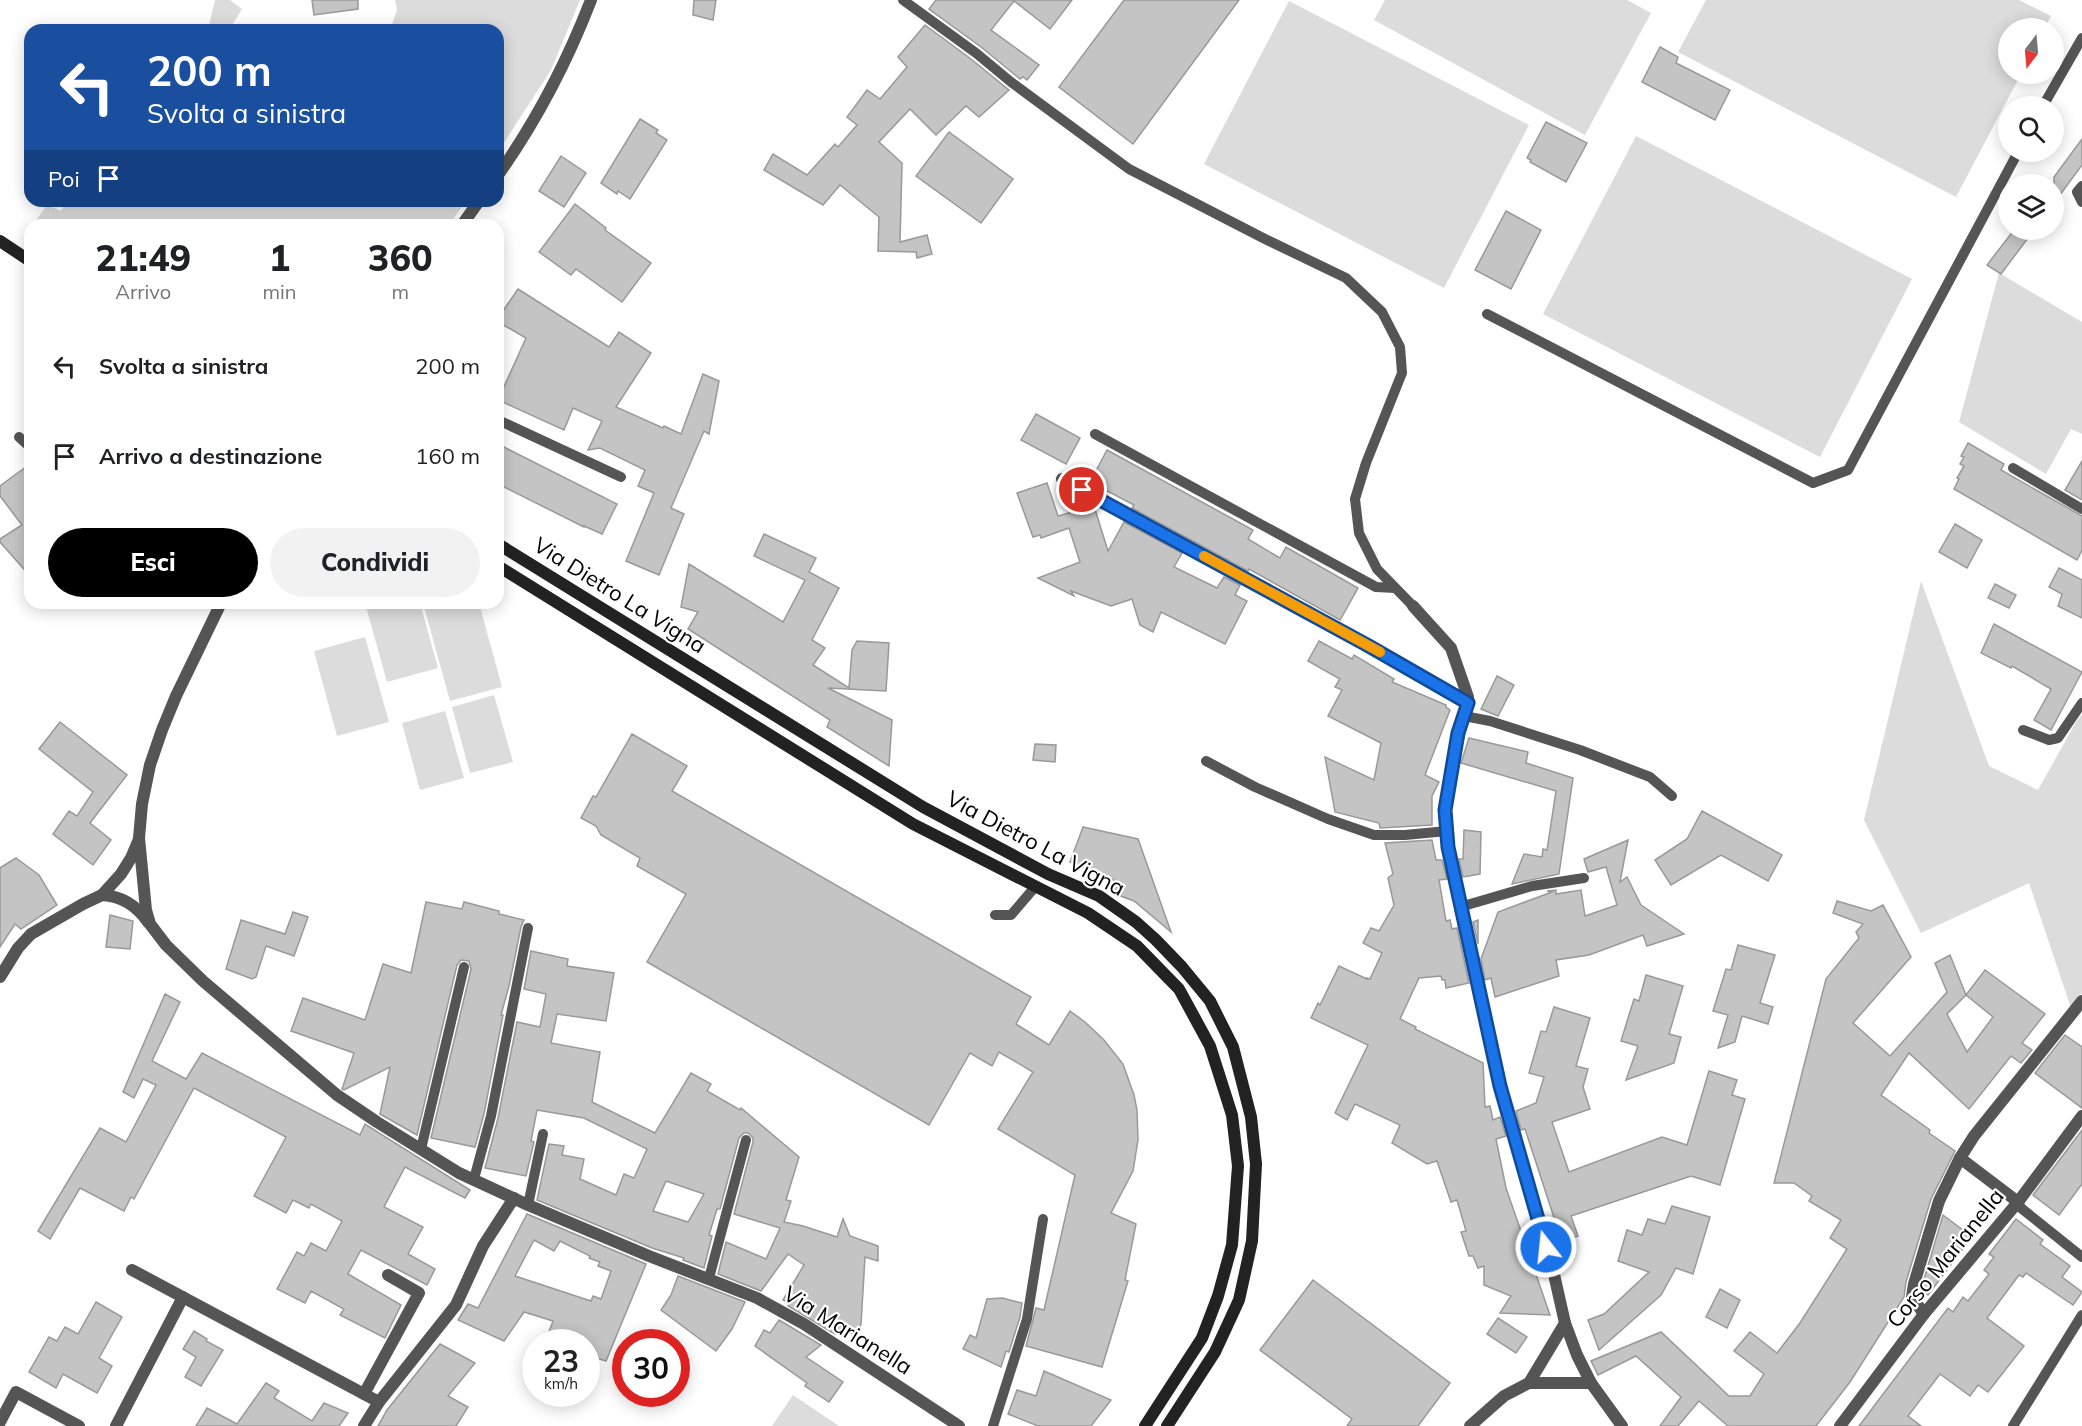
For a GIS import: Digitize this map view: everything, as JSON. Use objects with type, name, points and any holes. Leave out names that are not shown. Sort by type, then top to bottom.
[{"type":"street","points":[[504,165],[549,94],[591,0]]},
{"type":"street","points":[[0,242],[24,257]]},
{"type":"street","points":[[1062,479],[1367,645],[1468,703]]},
{"type":"street","name":"Via Dietro La Vigna","points":[[504,548],[923,807],[1048,874],[1099,896],[1136,922],[1156,940],[1210,1001],[1233,1047],[1251,1117],[1256,1164],[1252,1241],[1239,1300],[1215,1352],[1167,1426]]},
{"type":"street","name":"Via Dietro La Vigna","points":[[504,570],[903,818],[1088,913],[1137,946],[1179,989],[1210,1046],[1232,1115],[1238,1166],[1234,1222],[1232,1245],[1218,1296],[1202,1338],[1145,1426]]},
{"type":"street","points":[[1413,606],[1451,648],[1468,697],[1451,768],[1445,810],[1448,847],[1500,1086],[1553,1270],[1565,1323],[1591,1383],[1622,1426]]},
{"type":"street","points":[[150,924],[146,910],[139,838],[145,785],[162,730],[215,609]]},
{"type":"street","points":[[0,977],[18,948],[31,934],[102,895],[121,874],[139,838]]},
{"type":"street","name":"Via Marianella","points":[[102,895],[120,898],[134,906],[166,945],[203,981],[337,1095],[459,1173],[649,1256],[757,1298],[804,1324],[959,1426]]},
{"type":"street","points":[[1924,1314],[1912,1297],[1914,1284],[1939,1201],[1960,1158],[1974,1136],[2082,1001]]},
{"type":"street","name":"Corso Marianella","points":[[1840,1426],[1924,1314],[2018,1202],[2082,1116]]},
{"type":"street","points":[[1960,1158],[2018,1202]]},
{"type":"street","points":[[364,1426],[379,1402],[456,1305],[483,1246],[514,1198]]},
{"type":"street","points":[[132,1270],[379,1402]]},
{"type":"street","points":[[364,1394],[419,1293],[388,1275]]},
{"type":"street","points":[[116,1426],[183,1297]]},
{"type":"street","points":[[1529,1383],[1565,1323]]},
{"type":"street","points":[[1470,1426],[1504,1396],[1529,1383],[1591,1383]]},
{"type":"street","points":[[0,1422],[16,1392],[79,1426]]},
{"type":"lane","points":[[903,0],[1129,169],[1346,279],[1382,312],[1400,347],[1402,373],[1366,463],[1355,499],[1359,533],[1377,569],[1413,606]]},
{"type":"lane","points":[[2049,96],[2082,38]]},
{"type":"lane","points":[[1487,314],[1813,483],[1848,470],[2013,162]]},
{"type":"lane","points":[[2082,186],[2078,192],[2082,201]]},
{"type":"lane","points":[[504,423],[621,477]]},
{"type":"lane","points":[[1095,434],[1376,587],[1395,588]]},
{"type":"lane","points":[[19,437],[24,442]]},
{"type":"lane","points":[[2013,468],[2082,509]]},
{"type":"lane","points":[[2023,730],[2049,740],[2058,738],[2082,703]]},
{"type":"lane","points":[[1464,716],[1490,721],[1590,754],[1650,777],[1672,796]]},
{"type":"lane","points":[[1206,761],[1265,792],[1328,819],[1374,835],[1447,831]]},
{"type":"lane","points":[[1460,907],[1532,886],[1584,878]]},
{"type":"lane","points":[[995,915],[1011,915],[1035,887]]},
{"type":"lane","points":[[474,1179],[490,1116],[528,928]]},
{"type":"lane","points":[[421,1149],[464,968]]},
{"type":"lane","points":[[528,1205],[543,1134]]},
{"type":"lane","points":[[709,1278],[746,1140]]},
{"type":"lane","points":[[2018,1202],[2020,1208],[2082,1257]]},
{"type":"lane","points":[[993,1426],[1027,1320],[1043,1219]]},
{"type":"lane","points":[[2013,1426],[2082,1315]]},
{"type":"shaded area","points":[[215,0],[230,0],[242,9],[233,24],[209,24]]},
{"type":"shaded area","points":[[395,0],[580,0],[551,70],[504,143],[504,24],[392,24],[397,10]]},
{"type":"shaded area","points":[[1385,0],[1627,0],[1651,13],[1585,135],[1374,20]]},
{"type":"shaded area","points":[[1706,0],[2019,0],[2051,16],[2050,18],[1998,18],[1998,84],[2016,84],[2009,96],[1998,96],[1998,118],[1956,197],[1678,52]]},
{"type":"shaded area","points":[[1289,1],[1529,125],[1444,288],[1204,164]]},
{"type":"shaded area","points":[[1636,136],[1912,279],[1820,457],[1543,314]]},
{"type":"shaded area","points":[[46,207],[61,211],[63,207],[462,207],[453,219],[37,219]]},
{"type":"shaded area","points":[[1999,273],[2082,322],[2082,434],[2071,429],[2046,474],[1959,422]]},
{"type":"shaded area","points":[[1921,581],[1989,766],[2038,790],[2082,714],[2082,993],[2071,1008],[2029,883],[1921,933],[1864,820]]},
{"type":"shaded area","points":[[367,609],[422,609],[438,668],[387,682]]},
{"type":"shaded area","points":[[425,609],[481,609],[502,687],[450,701]]},
{"type":"shaded area","points":[[365,637],[389,722],[337,736],[314,651]]},
{"type":"shaded area","points":[[494,695],[513,762],[470,773],[452,707]]},
{"type":"shaded area","points":[[445,711],[464,778],[420,790],[402,723]]},
{"type":"shaded area","points":[[793,1395],[839,1426],[772,1426]]},
{"type":"building","points":[[312,0],[358,0],[358,9],[314,15]]},
{"type":"building","points":[[694,0],[716,0],[713,20],[693,15]]},
{"type":"building","points":[[936,0],[1072,0],[1050,29],[1014,1],[991,30],[1039,65],[1027,80],[1023,77],[1020,79],[929,9]]},
{"type":"building","points":[[1124,0],[1239,0],[1133,144],[1059,87]]},
{"type":"building","points":[[925,25],[1009,90],[979,117],[966,106],[936,135],[910,109],[879,142],[902,163],[900,242],[927,235],[932,254],[917,258],[916,252],[878,251],[879,217],[840,185],[823,205],[764,170],[773,154],[807,175],[835,144],[838,147],[857,125],[847,117],[867,90],[880,99],[907,67],[898,57]]},
{"type":"building","points":[[1660,47],[1678,57],[1676,63],[1730,90],[1715,120],[1642,82]]},
{"type":"building","points":[[640,119],[658,130],[656,133],[667,140],[630,199],[618,191],[617,194],[601,183]]},
{"type":"building","points":[[1546,122],[1587,143],[1566,182],[1530,162],[1531,160],[1527,158]]},
{"type":"building","points":[[949,132],[1013,179],[981,223],[916,176]]},
{"type":"building","points":[[2082,139],[2082,165],[2064,189],[2064,174],[2056,174]]},
{"type":"building","points":[[561,156],[586,173],[564,207],[539,191]]},
{"type":"building","points":[[575,204],[606,228],[605,230],[651,263],[622,302],[576,269],[571,275],[539,252]]},
{"type":"building","points":[[1506,211],[1541,230],[1511,289],[1475,270]]},
{"type":"building","points":[[2006,240],[2026,240],[2001,274],[1987,265]]},
{"type":"building","points":[[518,289],[609,347],[619,332],[651,353],[616,407],[663,428],[664,426],[681,434],[703,374],[719,381],[709,434],[704,431],[671,508],[684,514],[659,575],[626,561],[654,493],[638,486],[645,470],[600,448],[588,450],[602,421],[573,408],[564,430],[504,403],[504,387],[526,338],[504,325],[504,309]]},
{"type":"building","points":[[1036,414],[1080,438],[1066,464],[1021,440]]},
{"type":"building","points":[[1968,443],[2004,464],[2001,470],[2082,516],[2082,550],[2077,560],[1954,489],[1964,466],[1960,464],[1964,457],[1961,456]]},
{"type":"building","points":[[504,447],[617,504],[602,534],[504,487]]},
{"type":"building","points":[[1107,450],[1253,530],[1248,539],[1280,558],[1286,547],[1358,588],[1340,620],[1132,508],[1134,505],[1090,482]]},
{"type":"building","points":[[2082,461],[2082,500],[2065,490]]},
{"type":"building","points":[[24,468],[24,569],[0,542],[0,539],[22,525],[0,496],[0,486]]},
{"type":"building","points":[[1047,483],[1058,516],[1094,506],[1108,551],[1124,522],[1182,553],[1174,567],[1217,588],[1224,577],[1240,585],[1235,595],[1247,601],[1225,644],[1161,612],[1153,632],[1140,625],[1132,599],[1111,606],[1071,591],[1074,596],[1038,578],[1080,562],[1069,528],[1041,538],[1040,535],[1033,537],[1017,493]]},
{"type":"building","points":[[1955,524],[1982,540],[1967,568],[1939,552]]},
{"type":"building","points":[[764,534],[816,558],[809,572],[839,588],[812,640],[825,648],[813,665],[849,688],[852,650],[857,641],[889,643],[886,691],[828,688],[892,720],[889,766],[827,727],[830,720],[688,629],[698,612],[681,607],[689,564],[783,622],[805,580],[754,556]]},
{"type":"building","points":[[2059,568],[2082,580],[2082,618],[2058,606],[2062,594],[2049,587]]},
{"type":"building","points":[[1995,584],[2016,595],[2009,608],[1988,598]]},
{"type":"building","points":[[1994,624],[2082,672],[2051,730],[2034,720],[2051,689],[2012,666],[2011,668],[1981,653]]},
{"type":"building","points":[[1319,641],[1352,659],[1354,655],[1394,679],[1392,682],[1446,705],[1450,710],[1425,775],[1439,782],[1432,796],[1432,825],[1380,828],[1379,823],[1335,812],[1325,757],[1374,780],[1381,743],[1328,716],[1342,690],[1335,687],[1340,679],[1308,661]]},
{"type":"building","points":[[1497,676],[1514,685],[1498,716],[1481,709]]},
{"type":"building","points":[[60,722],[127,775],[90,823],[111,840],[93,865],[53,834],[69,811],[77,816],[93,792],[39,749]]},
{"type":"building","points":[[632,734],[687,766],[672,791],[1031,997],[1016,1024],[1049,1045],[1070,1011],[1104,1040],[1123,1064],[1137,1110],[1138,1140],[1133,1171],[1111,1213],[1136,1224],[1125,1280],[1128,1281],[1102,1367],[1026,1346],[1036,1308],[1044,1310],[1075,1175],[998,1129],[1033,1072],[999,1052],[992,1066],[970,1053],[929,1125],[647,962],[686,894],[637,866],[640,858],[601,835],[596,826],[581,818],[593,796],[596,797]]},
{"type":"building","points":[[1469,738],[1528,752],[1526,763],[1573,778],[1559,874],[1512,884],[1524,854],[1542,857],[1543,849],[1547,850],[1556,791],[1461,763]]},
{"type":"building","points":[[1035,744],[1056,745],[1055,762],[1033,760]]},
{"type":"building","points":[[1702,811],[1782,855],[1768,881],[1721,855],[1671,885],[1655,860],[1687,839]]},
{"type":"building","points":[[1083,827],[1138,839],[1171,932],[1134,901],[1110,892],[1114,880],[1070,862]]},
{"type":"building","points":[[1464,830],[1481,832],[1480,874],[1463,877],[1459,859],[1463,859]]},
{"type":"building","points":[[1432,840],[1436,860],[1442,860],[1447,879],[1439,880],[1446,921],[1450,920],[1452,929],[1457,928],[1469,983],[1446,988],[1445,980],[1442,980],[1441,976],[1419,978],[1400,1019],[1416,1027],[1415,1029],[1483,1063],[1485,1107],[1490,1106],[1493,1120],[1500,1117],[1506,1136],[1496,1139],[1506,1188],[1550,1315],[1500,1313],[1511,1296],[1484,1285],[1484,1266],[1478,1268],[1473,1256],[1469,1256],[1461,1232],[1466,1231],[1457,1200],[1451,1202],[1437,1161],[1427,1164],[1392,1143],[1400,1125],[1355,1104],[1347,1120],[1335,1113],[1368,1045],[1311,1018],[1339,966],[1370,979],[1382,953],[1363,943],[1371,928],[1379,931],[1394,905],[1388,878],[1393,874],[1385,843]]},
{"type":"building","points":[[1628,840],[1620,882],[1627,877],[1641,905],[1684,934],[1647,946],[1643,935],[1589,955],[1556,960],[1559,976],[1495,997],[1491,978],[1485,980],[1481,959],[1498,912],[1552,892],[1547,891],[1556,890],[1556,894],[1581,890],[1585,916],[1617,905],[1606,867],[1588,872],[1584,859]]},
{"type":"building","points":[[16,858],[39,875],[57,905],[21,929],[15,924],[0,947],[0,868]]},
{"type":"building","points":[[1837,901],[1871,911],[1883,905],[1911,957],[1853,1023],[1890,1056],[1947,992],[1935,963],[1950,955],[1966,995],[1985,970],[2045,1014],[2022,1043],[2032,1050],[2021,1063],[2011,1056],[1969,1109],[1909,1053],[1881,1095],[1955,1151],[1931,1199],[1906,1282],[1904,1297],[1850,1382],[1816,1426],[1728,1426],[1699,1401],[1678,1426],[1660,1426],[1681,1397],[1636,1356],[1598,1375],[1591,1361],[1661,1332],[1729,1396],[1750,1396],[1764,1374],[1734,1351],[1750,1332],[1777,1353],[1800,1323],[1847,1249],[1830,1238],[1841,1220],[1809,1201],[1812,1196],[1794,1183],[1774,1183],[1826,979],[1859,938],[1856,932],[1863,924],[1833,913]],"holes":[[[1966,995],[1993,1017],[1967,1052],[1947,1014]]]},
{"type":"building","points":[[426,902],[462,909],[464,902],[524,920],[501,1015],[503,1015],[484,1114],[475,1147],[431,1138],[471,969],[469,961],[461,960],[457,965],[417,1135],[380,1114],[390,1067],[344,1090],[342,1089],[354,1053],[291,1031],[303,998],[365,1020],[383,964],[411,973]]},
{"type":"building","points":[[293,912],[308,917],[294,956],[266,946],[256,977],[252,979],[226,969],[241,920],[285,934]]},
{"type":"building","points":[[110,915],[133,921],[130,949],[106,947]]},
{"type":"building","points":[[1478,920],[1478,944],[1473,922]]},
{"type":"building","points":[[1738,945],[1775,955],[1760,1003],[1773,1007],[1768,1024],[1742,1016],[1735,1042],[1718,1048],[1728,1015],[1713,1011],[1726,969],[1731,970]]},
{"type":"building","points":[[531,951],[568,959],[567,966],[614,973],[606,1021],[557,1014],[551,1043],[600,1052],[592,1102],[655,1133],[691,1073],[711,1084],[707,1091],[740,1110],[741,1108],[799,1157],[786,1200],[791,1201],[784,1222],[837,1237],[843,1219],[850,1236],[878,1246],[878,1261],[865,1257],[861,1324],[857,1336],[842,1329],[835,1334],[788,1306],[789,1303],[783,1300],[804,1265],[788,1254],[761,1291],[718,1274],[726,1242],[766,1259],[780,1228],[734,1214],[753,1142],[753,1138],[748,1133],[744,1133],[739,1138],[720,1209],[717,1209],[709,1235],[712,1236],[704,1268],[537,1200],[549,1144],[564,1146],[562,1155],[584,1159],[580,1179],[616,1195],[624,1174],[634,1178],[647,1149],[584,1118],[537,1110],[531,1141],[534,1142],[526,1176],[485,1168],[498,1118],[517,1022],[540,1027],[546,994],[524,989]],"holes":[[[666,1181],[704,1194],[688,1222],[653,1211]]]},
{"type":"building","points":[[1646,975],[1683,986],[1669,1034],[1681,1037],[1674,1063],[1626,1080],[1638,1046],[1621,1041],[1634,999],[1639,1001]]},
{"type":"building","points":[[165,994],[180,1002],[152,1061],[186,1079],[202,1053],[360,1135],[365,1124],[470,1190],[465,1198],[405,1167],[384,1207],[423,1227],[408,1254],[435,1269],[427,1285],[361,1250],[348,1274],[401,1305],[385,1338],[340,1315],[344,1309],[311,1291],[305,1303],[277,1289],[297,1252],[304,1256],[311,1243],[326,1251],[342,1221],[311,1204],[309,1208],[293,1200],[286,1213],[254,1196],[286,1137],[194,1088],[134,1199],[131,1197],[124,1211],[80,1188],[50,1239],[38,1231],[100,1128],[126,1142],[156,1085],[143,1079],[134,1098],[123,1092]]},
{"type":"building","points":[[1554,1007],[1590,1018],[1576,1066],[1588,1069],[1583,1087],[1590,1109],[1552,1122],[1569,1172],[1662,1137],[1687,1145],[1709,1071],[1737,1080],[1732,1095],[1745,1099],[1720,1185],[1691,1176],[1571,1216],[1578,1236],[1562,1242],[1525,1129],[1521,1130],[1516,1111],[1536,1103],[1544,1077],[1529,1073],[1541,1031],[1546,1032]]},
{"type":"building","points":[[2065,1035],[2082,1047],[2082,1108],[2035,1073]]},
{"type":"building","points":[[2082,1130],[2082,1184],[2059,1215],[2033,1195]]},
{"type":"building","points":[[1672,1206],[1710,1217],[1693,1274],[1676,1268],[1661,1295],[1599,1350],[1588,1320],[1604,1314],[1649,1272],[1618,1261],[1627,1230],[1642,1235],[1648,1219],[1665,1224]]},
{"type":"building","points":[[527,1214],[646,1264],[619,1329],[612,1329],[612,1346],[606,1361],[600,1359],[600,1329],[550,1329],[553,1321],[524,1312],[504,1341],[458,1320],[468,1304],[478,1308]],"holes":[[[534,1240],[554,1251],[560,1241],[590,1256],[589,1258],[600,1262],[598,1266],[611,1271],[601,1299],[593,1296],[591,1301],[515,1276]]]},
{"type":"building","points":[[1943,1215],[1972,1237],[1928,1295],[1921,1290]]},
{"type":"building","points":[[2016,1219],[2043,1240],[2040,1244],[2070,1266],[2062,1277],[2082,1292],[2073,1305],[2026,1273],[2023,1277],[2019,1275],[1987,1318],[2024,1346],[1988,1392],[1978,1385],[1970,1396],[1940,1374],[1908,1416],[1921,1426],[1859,1426],[1948,1308],[1953,1312],[1963,1297],[1968,1301],[1989,1274],[1984,1270],[1994,1257],[1989,1254]]},
{"type":"building","points":[[678,1276],[745,1302],[732,1329],[716,1351],[690,1332],[690,1329],[686,1329],[661,1310],[671,1295]]},
{"type":"building","points":[[1313,1280],[1450,1383],[1418,1426],[1347,1426],[1352,1419],[1260,1350]]},
{"type":"building","points":[[1720,1289],[1740,1300],[1727,1328],[1706,1317]]},
{"type":"building","points":[[1002,1298],[1022,1303],[1009,1352],[1006,1351],[1001,1367],[963,1349],[970,1335],[976,1338],[987,1299]]},
{"type":"building","points":[[96,1302],[122,1317],[99,1358],[112,1366],[97,1393],[63,1374],[56,1388],[29,1372],[49,1337],[57,1341],[65,1327],[78,1334]]},
{"type":"building","points":[[1498,1318],[1527,1337],[1516,1353],[1487,1334]]},
{"type":"building","points":[[779,1320],[821,1345],[806,1357],[843,1382],[829,1402],[805,1386],[807,1383],[755,1346],[764,1330],[770,1333]]},
{"type":"building","points":[[194,1331],[223,1350],[201,1386],[185,1377],[196,1357],[183,1349]]},
{"type":"building","points":[[440,1344],[475,1363],[448,1396],[468,1407],[456,1426],[378,1426],[387,1410]]},
{"type":"building","points":[[1044,1371],[1111,1400],[1091,1426],[1038,1426],[1008,1414],[1017,1390],[1036,1396]]},
{"type":"building","points":[[266,1383],[279,1391],[274,1398],[312,1421],[324,1403],[348,1413],[339,1426],[196,1426],[207,1408],[237,1424]]},
{"type":"slow traffic","points":[[1204,556],[1380,652]]},
{"type":"route","points":[[1082,490],[1367,645],[1468,703],[1458,733],[1445,810],[1448,847],[1500,1086],[1546,1247]]}]
